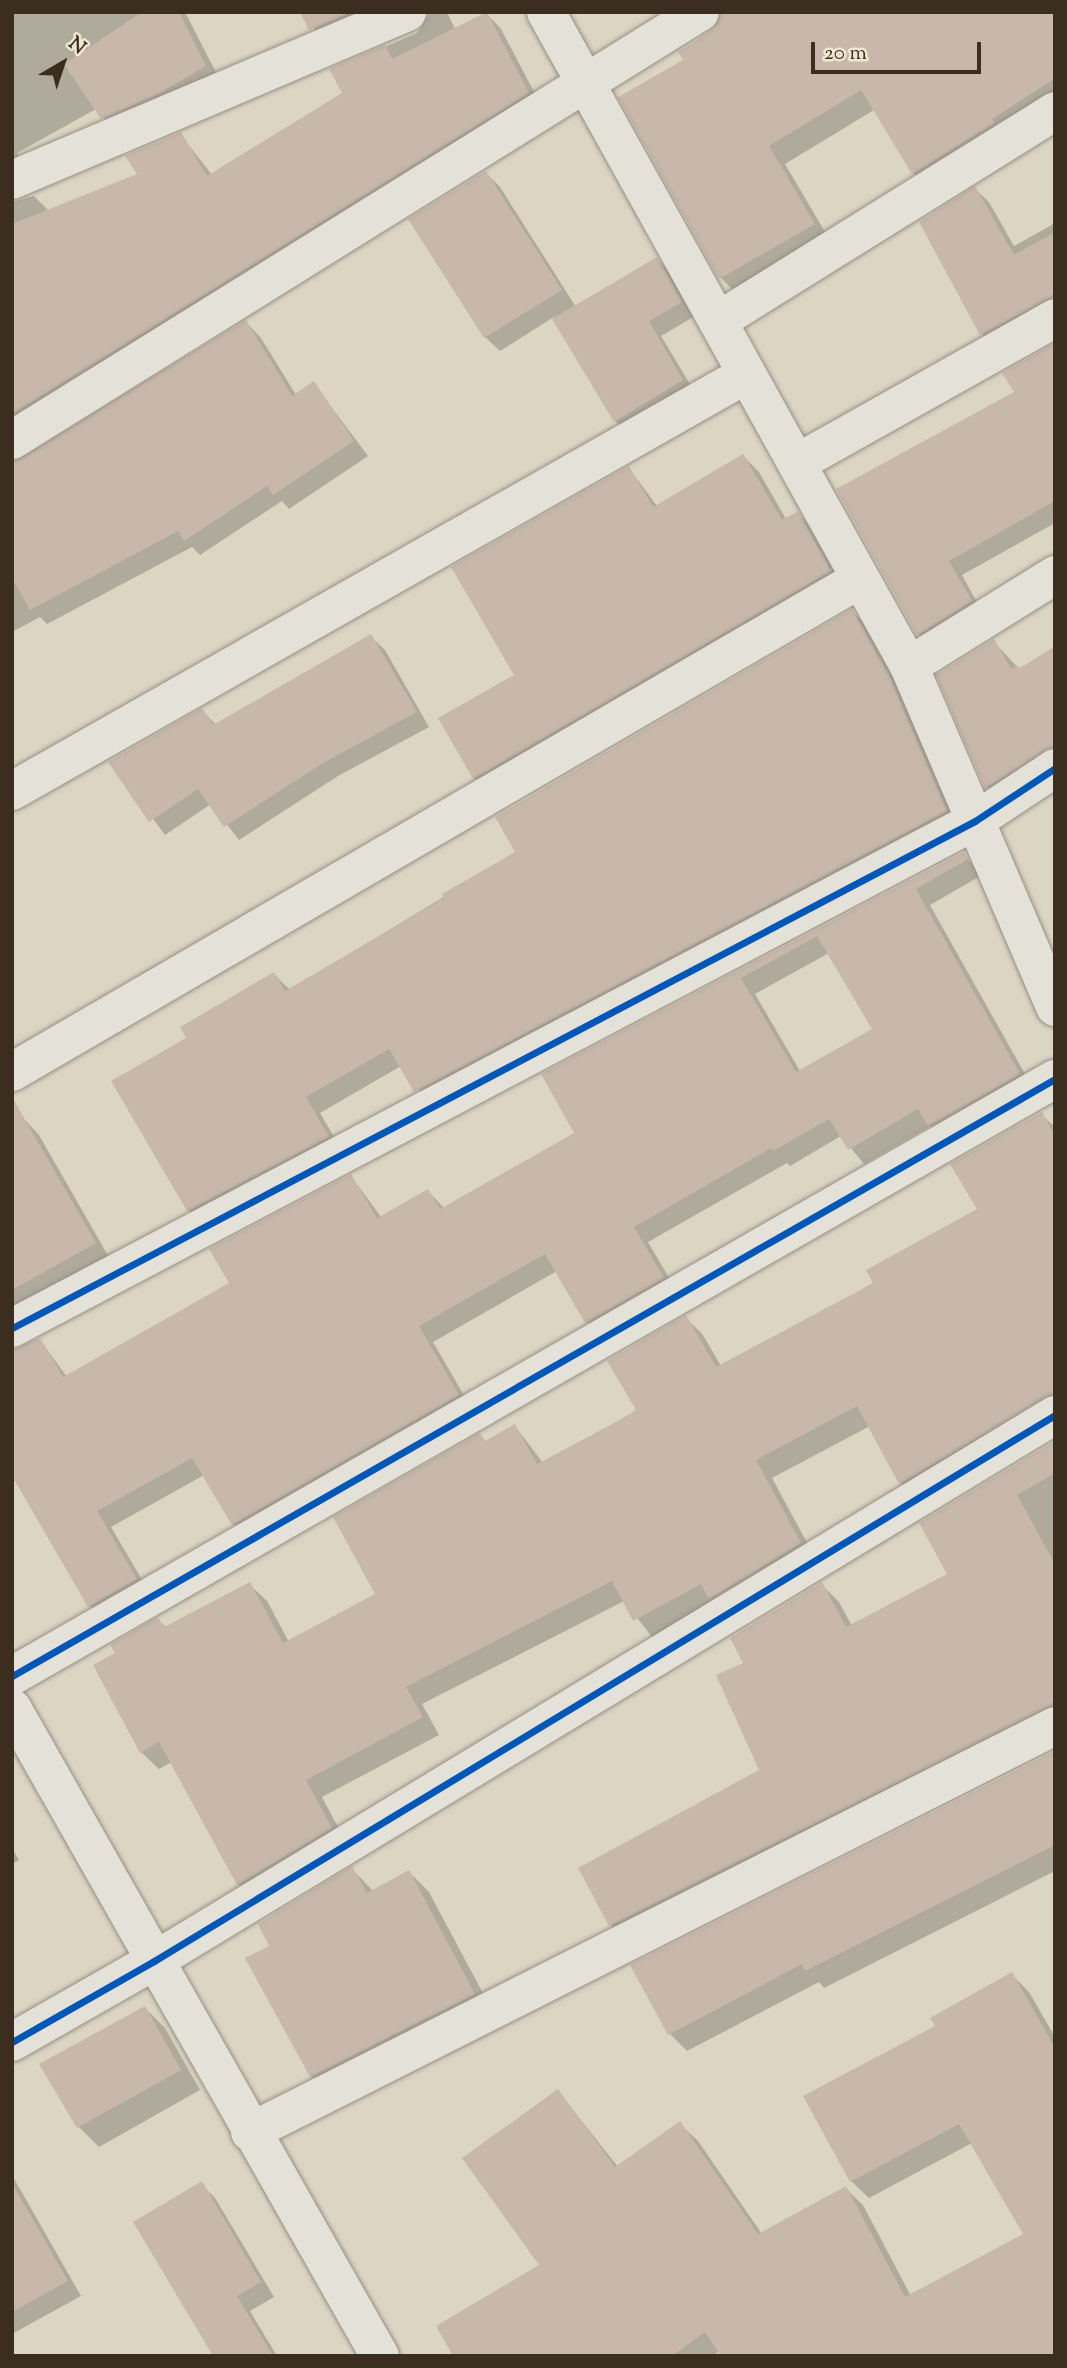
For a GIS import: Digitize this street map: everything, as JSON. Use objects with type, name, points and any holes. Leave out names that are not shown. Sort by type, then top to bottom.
[{"type":"street","points":[[12,180],[407,12]]},
{"type":"street","points":[[546,12],[909,666],[1055,1007]]},
{"type":"street","points":[[12,440],[701,12]]},
{"type":"street","points":[[718,321],[1055,111]]},
{"type":"street","points":[[797,463],[1055,318]]},
{"type":"street","points":[[12,791],[747,374]]},
{"type":"street","points":[[909,666],[1055,576]]},
{"type":"street","points":[[12,1072],[860,579]]},
{"type":"street","points":[[12,1328],[975,821],[1055,768]]},
{"type":"street","points":[[12,1676],[1055,1079]]},
{"type":"street","points":[[12,2042],[154,1961],[1055,1415]]},
{"type":"street","points":[[12,1708],[250,2132],[380,2356]]},
{"type":"street","points":[[250,2132],[1055,1726]]},
{"type":"building","points":[[142,12],[179,12],[206,66],[158,94],[101,119],[64,64]]},
{"type":"building","points":[[300,12],[351,12],[309,30]]},
{"type":"building","points":[[487,12],[529,93],[12,414],[12,224],[137,174],[125,156],[181,132],[207,176],[342,93],[329,69],[385,45],[392,59]]},
{"type":"building","points":[[722,12],[1055,12],[1055,78],[992,119],[994,123],[912,174],[861,90],[769,146],[815,224],[719,279],[618,97],[683,60],[678,52],[712,30]]},
{"type":"building","points":[[486,171],[562,290],[484,338],[408,219]]},
{"type":"building","points":[[975,186],[1014,255],[1055,232],[1055,296],[980,335],[919,222]]},
{"type":"building","points":[[657,257],[682,302],[649,321],[683,380],[614,422],[552,319]]},
{"type":"building","points":[[246,320],[292,396],[314,381],[354,441],[273,495],[267,486],[184,541],[178,531],[30,610],[12,578],[12,462]]},
{"type":"building","points":[[1055,343],[1055,501],[949,561],[972,601],[917,635],[836,489],[1014,392],[1002,373]]},
{"type":"building","points":[[743,454],[782,520],[798,511],[831,571],[473,779],[438,718],[514,675],[451,567],[629,466],[653,507]]},
{"type":"building","points":[[852,609],[889,676],[947,811],[414,1092],[389,1049],[306,1097],[329,1137],[187,1211],[111,1081],[186,1038],[180,1027],[274,972],[285,991],[444,898],[442,894],[515,852],[495,817]]},
{"type":"building","points":[[371,634],[417,712],[323,763],[224,827],[198,789],[149,822],[108,762],[202,708],[213,725]]},
{"type":"building","points":[[994,639],[1011,669],[1017,665],[1020,668],[1055,646],[1055,746],[985,788],[936,675]]},
{"type":"building","points":[[964,852],[968,859],[916,889],[1020,1074],[928,1126],[918,1109],[848,1150],[829,1119],[773,1151],[771,1148],[634,1227],[664,1278],[585,1323],[545,1254],[419,1326],[459,1395],[232,1525],[192,1458],[97,1511],[137,1579],[88,1607],[12,1476],[12,1350],[40,1338],[63,1377],[229,1283],[209,1249],[351,1174],[377,1218],[428,1189],[440,1209],[574,1133],[541,1074]],"holes":[[[817,936],[872,1029],[796,1072],[741,978]]]},
{"type":"building","points":[[12,1097],[96,1243],[12,1290]]},
{"type":"building","points":[[1042,1112],[1055,1135],[1055,1393],[899,1484],[857,1406],[756,1460],[801,1543],[709,1599],[701,1584],[633,1621],[612,1581],[406,1687],[423,1717],[306,1780],[332,1828],[237,1885],[159,1742],[140,1753],[93,1665],[115,1653],[110,1645],[158,1617],[164,1627],[250,1582],[283,1643],[375,1594],[333,1517],[480,1433],[485,1441],[515,1424],[537,1464],[616,1422],[636,1410],[607,1361],[686,1315],[716,1367],[873,1283],[866,1270],[977,1209],[950,1164]]},
{"type":"building","points":[[1055,1441],[1055,1473],[1017,1495],[1055,1564],[1055,1704],[609,1926],[578,1868],[759,1770],[716,1675],[743,1663],[730,1638],[822,1582],[846,1627],[947,1574],[919,1523]]},
{"type":"building","points":[[1055,1751],[1055,1845],[805,1971],[802,1964],[668,2035],[630,1965]]},
{"type":"building","points":[[352,1866],[367,1893],[409,1870],[475,1994],[310,2077],[245,1958],[269,1946],[258,1924]]},
{"type":"building","points":[[1012,1972],[1055,2048],[1055,2356],[721,2356],[705,2332],[672,2356],[453,2356],[436,2326],[539,2265],[462,2158],[558,2089],[615,2167],[680,2121],[758,2234],[846,2186],[905,2297],[1023,2234],[959,2124],[850,2182],[803,2096],[935,2026],[930,2018]]},
{"type":"building","points":[[145,2006],[181,2070],[77,2128],[39,2064]]},
{"type":"building","points":[[202,2181],[261,2282],[237,2296],[273,2356],[213,2356],[133,2222]]},
{"type":"building","points":[[12,2183],[68,2281],[12,2312]]},
{"type":"cycle path","points":[[12,1328],[975,821],[1055,768]]},
{"type":"cycle path","points":[[12,1676],[1055,1079]]},
{"type":"cycle path","points":[[12,2042],[154,1961],[1055,1415]]}]
